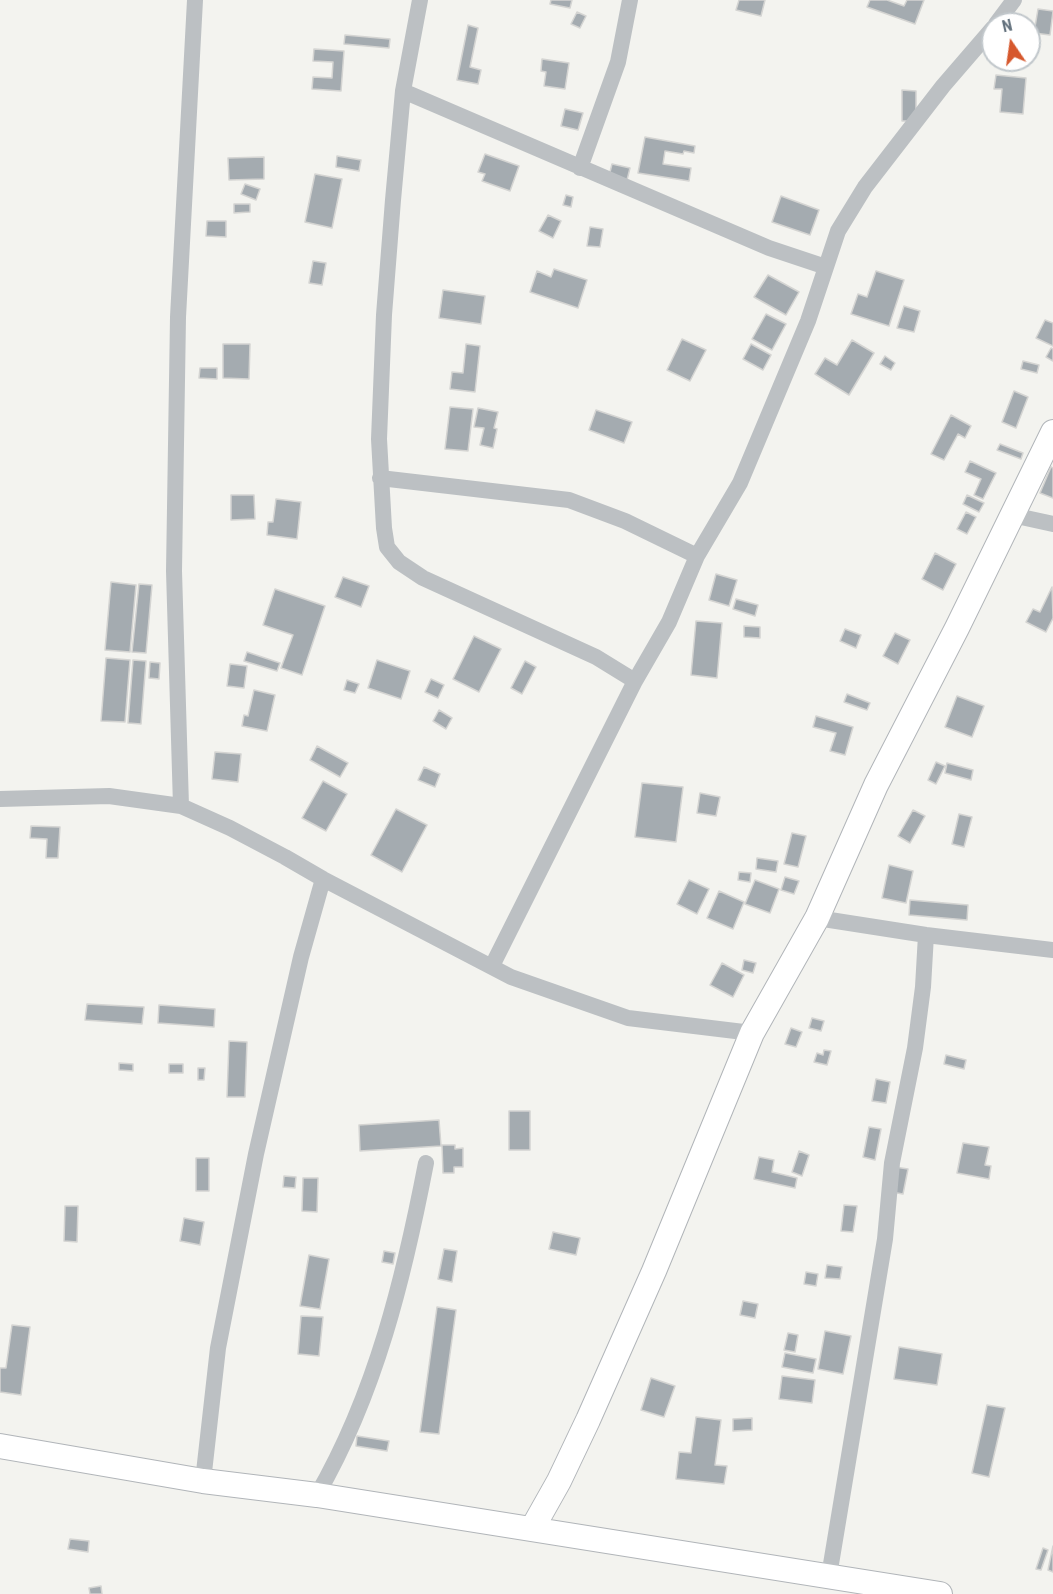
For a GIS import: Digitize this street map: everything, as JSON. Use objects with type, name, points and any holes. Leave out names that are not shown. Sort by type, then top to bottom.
[{"type":"street","points":[[181,806],[174,571],[178,317],[195,0]]},
{"type":"street","points":[[420,0],[403,91],[384,315],[379,439],[380,478],[387,546],[399,562],[423,578],[596,657],[635,681]]},
{"type":"street","points":[[580,168],[618,62],[630,0]]},
{"type":"street","points":[[492,966],[635,681],[669,622],[697,556],[740,483],[808,321],[838,231],[865,187],[943,86],[981,42]]},
{"type":"street","points":[[403,91],[769,248],[826,267]]},
{"type":"street","points":[[532,1528],[559,1480],[588,1420],[654,1271],[752,1033],[817,918],[876,785],[1053,432]]},
{"type":"street","points":[[380,478],[569,500],[625,520],[697,556]]},
{"type":"street","points":[[1012,515],[1053,524]]},
{"type":"street","points":[[0,799],[109,796],[181,806],[230,828],[323,879],[532,986],[628,1018],[752,1033]]},
{"type":"street","points":[[203,1481],[218,1348],[256,1154],[301,957],[323,879]]},
{"type":"street","points":[[817,918],[926,935],[1053,950]]},
{"type":"street","points":[[829,1576],[885,1239],[892,1163],[917,1037],[926,935]]},
{"type":"street","points":[[317,1495],[339,1455],[380,1353],[410,1246],[426,1163]]},
{"type":"street","points":[[0,1446],[203,1481],[317,1495],[940,1594]]},
{"type":"building","points":[[551,0],[572,0],[570,8],[550,4]]},
{"type":"building","points":[[739,0],[765,0],[761,16],[736,10]]},
{"type":"building","points":[[870,0],[887,0],[904,6],[907,0],[924,0],[915,24],[867,7]]},
{"type":"building","points":[[1038,9],[1053,11],[1050,35],[1041,34],[1041,12],[1038,12]]},
{"type":"building","points":[[577,12],[586,16],[580,28],[571,24]]},
{"type":"building","points":[[468,25],[478,28],[470,67],[481,70],[478,84],[457,80]]},
{"type":"building","points":[[345,35],[390,39],[389,48],[344,44]]},
{"type":"building","points":[[314,49],[344,51],[341,91],[312,89],[313,77],[332,78],[333,62],[313,61]]},
{"type":"building","points":[[542,59],[569,63],[565,89],[544,86],[546,72],[541,71]]},
{"type":"building","points":[[996,75],[1026,78],[1023,114],[1000,112],[1002,89],[994,89]]},
{"type":"building","points":[[902,90],[916,91],[916,121],[902,121]]},
{"type":"building","points":[[565,109],[583,113],[578,130],[561,126]]},
{"type":"building","points":[[645,137],[695,146],[694,153],[665,151],[663,164],[691,168],[689,181],[638,173]]},
{"type":"building","points":[[485,154],[519,166],[510,191],[482,181],[485,174],[478,172]]},
{"type":"building","points":[[337,156],[361,160],[359,171],[336,167]]},
{"type":"building","points":[[264,157],[264,179],[229,180],[228,158]]},
{"type":"building","points":[[612,164],[630,168],[627,180],[609,176]]},
{"type":"building","points":[[315,174],[342,179],[332,228],[305,222]]},
{"type":"building","points":[[245,184],[260,189],[256,200],[241,194]]},
{"type":"building","points":[[566,195],[573,197],[571,207],[563,205]]},
{"type":"building","points":[[781,196],[819,210],[810,235],[772,222]]},
{"type":"building","points":[[234,204],[250,204],[250,212],[234,213]]},
{"type":"building","points":[[548,215],[561,221],[553,238],[539,231]]},
{"type":"building","points":[[207,221],[226,221],[226,237],[206,236]]},
{"type":"building","points":[[590,227],[603,229],[600,247],[587,246]]},
{"type":"building","points":[[313,261],[326,263],[322,285],[309,283]]},
{"type":"building","points":[[554,269],[587,280],[578,308],[530,292],[537,271],[551,277]]},
{"type":"building","points":[[876,271],[904,280],[889,326],[851,314],[858,294],[867,297]]},
{"type":"building","points":[[768,275],[799,292],[786,315],[754,297]]},
{"type":"building","points":[[443,290],[485,296],[481,324],[439,318]]},
{"type":"building","points":[[904,306],[920,311],[914,332],[897,328]]},
{"type":"building","points":[[766,314],[786,324],[772,350],[752,339]]},
{"type":"building","points":[[1045,320],[1053,323],[1053,346],[1036,338]]},
{"type":"building","points":[[682,339],[706,350],[690,381],[667,370]]},
{"type":"building","points":[[852,340],[874,353],[849,395],[815,374],[825,358],[837,365]]},
{"type":"building","points":[[223,344],[250,344],[249,379],[223,378]]},
{"type":"building","points":[[466,344],[480,346],[475,392],[450,389],[452,372],[463,373]]},
{"type":"building","points":[[751,344],[771,355],[763,370],[743,359]]},
{"type":"building","points":[[1051,348],[1053,349],[1053,361],[1046,357]]},
{"type":"building","points":[[885,356],[895,363],[891,370],[880,364]]},
{"type":"building","points":[[1023,361],[1039,365],[1037,373],[1021,369]]},
{"type":"building","points":[[200,368],[217,368],[217,379],[199,378]]},
{"type":"building","points":[[1014,391],[1028,397],[1016,428],[1002,422]]},
{"type":"building","points":[[450,407],[473,409],[468,451],[445,449]]},
{"type":"building","points":[[478,408],[498,412],[493,448],[480,445],[484,428],[474,427]]},
{"type":"building","points":[[596,410],[632,422],[624,443],[589,430]]},
{"type":"building","points":[[951,415],[971,426],[965,438],[958,434],[944,460],[931,454]]},
{"type":"building","points":[[1000,444],[1023,453],[1021,459],[997,450]]},
{"type":"building","points":[[970,461],[996,473],[983,499],[974,495],[981,479],[965,472]]},
{"type":"building","points":[[1051,467],[1053,468],[1053,498],[1040,493]]},
{"type":"building","points":[[231,495],[254,495],[255,519],[231,520]]},
{"type":"building","points":[[967,495],[984,503],[979,512],[963,504]]},
{"type":"building","points":[[276,499],[301,502],[297,539],[267,535],[268,522],[273,522]]},
{"type":"building","points":[[966,512],[976,517],[967,534],[957,529]]},
{"type":"building","points":[[935,553],[956,564],[943,590],[922,579]]},
{"type":"building","points":[[716,574],[737,580],[729,606],[709,600]]},
{"type":"building","points":[[343,577],[369,586],[361,607],[335,597]]},
{"type":"building","points":[[111,582],[136,585],[130,652],[105,650]]},
{"type":"building","points":[[139,584],[152,585],[146,653],[132,652]]},
{"type":"building","points":[[1052,587],[1053,618],[1046,632],[1026,622],[1033,609],[1040,612]]},
{"type":"building","points":[[275,589],[325,606],[302,675],[281,668],[293,635],[263,625]]},
{"type":"building","points":[[736,599],[758,605],[755,616],[733,609]]},
{"type":"building","points":[[696,621],[722,623],[717,678],[691,675]]},
{"type":"building","points":[[744,626],[760,627],[760,638],[744,637]]},
{"type":"building","points":[[845,629],[861,635],[856,648],[840,641]]},
{"type":"building","points":[[895,633],[910,640],[898,664],[883,656]]},
{"type":"building","points":[[474,636],[501,649],[479,692],[453,679]]},
{"type":"building","points":[[247,652],[280,663],[277,671],[244,661]]},
{"type":"building","points":[[106,658],[130,660],[125,722],[101,721]]},
{"type":"building","points":[[133,660],[146,661],[141,724],[128,723]]},
{"type":"building","points":[[377,660],[410,671],[401,699],[368,688]]},
{"type":"building","points":[[525,661],[536,667],[522,694],[511,688]]},
{"type":"building","points":[[150,662],[160,663],[159,679],[149,678]]},
{"type":"building","points":[[230,664],[247,666],[244,688],[227,686]]},
{"type":"building","points":[[431,679],[444,685],[438,698],[425,692]]},
{"type":"building","points":[[347,680],[359,684],[355,693],[344,690]]},
{"type":"building","points":[[254,690],[275,695],[267,731],[242,726],[244,715],[248,716]]},
{"type":"building","points":[[847,694],[870,703],[867,710],[844,702]]},
{"type":"building","points":[[957,696],[984,706],[972,737],[945,727]]},
{"type":"building","points":[[439,710],[452,718],[446,729],[433,721]]},
{"type":"building","points":[[816,716],[853,727],[845,755],[830,751],[836,733],[813,727]]},
{"type":"building","points":[[317,746],[348,763],[340,777],[310,760]]},
{"type":"building","points":[[215,752],[241,754],[238,782],[212,779]]},
{"type":"building","points":[[936,762],[945,766],[936,784],[928,780]]},
{"type":"building","points":[[947,763],[973,770],[971,780],[945,773]]},
{"type":"building","points":[[424,767],[440,774],[435,787],[418,780]]},
{"type":"building","points":[[323,781],[347,794],[326,831],[302,818]]},
{"type":"building","points":[[642,783],[683,787],[676,842],[635,837]]},
{"type":"building","points":[[700,793],[720,797],[716,816],[697,813]]},
{"type":"building","points":[[396,809],[427,825],[402,872],[371,855]]},
{"type":"building","points":[[913,810],[925,816],[910,843],[898,836]]},
{"type":"building","points":[[959,814],[972,817],[964,847],[952,844]]},
{"type":"building","points":[[31,826],[60,827],[58,858],[46,858],[47,839],[30,838]]},
{"type":"building","points":[[792,833],[806,836],[798,867],[784,864]]},
{"type":"building","points":[[757,858],[778,861],[776,872],[756,869]]},
{"type":"building","points":[[889,865],[913,871],[906,903],[882,898]]},
{"type":"building","points":[[739,872],[751,873],[750,882],[738,880]]},
{"type":"building","points":[[785,877],[799,881],[794,894],[781,890]]},
{"type":"building","points":[[689,880],[709,889],[697,914],[677,904]]},
{"type":"building","points":[[755,880],[779,889],[770,913],[745,904]]},
{"type":"building","points":[[719,891],[744,902],[733,929],[707,918]]},
{"type":"building","points":[[910,900],[968,905],[967,920],[909,915]]},
{"type":"building","points":[[744,960],[756,963],[753,973],[742,970]]},
{"type":"building","points":[[722,963],[744,975],[733,997],[710,985]]},
{"type":"building","points":[[87,1004],[144,1007],[142,1024],[85,1020]]},
{"type":"building","points":[[159,1005],[215,1009],[214,1027],[158,1023]]},
{"type":"building","points":[[812,1018],[824,1021],[821,1031],[809,1028]]},
{"type":"building","points":[[791,1028],[802,1032],[796,1047],[785,1044]]},
{"type":"building","points":[[229,1041],[247,1042],[245,1097],[227,1097]]},
{"type":"building","points":[[824,1050],[831,1051],[827,1065],[814,1062],[817,1053],[823,1055]]},
{"type":"building","points":[[946,1055],[966,1060],[964,1069],[944,1064]]},
{"type":"building","points":[[119,1063],[133,1064],[133,1071],[119,1070]]},
{"type":"building","points":[[169,1064],[183,1064],[183,1073],[169,1073]]},
{"type":"building","points":[[198,1068],[205,1068],[204,1080],[198,1080]]},
{"type":"building","points":[[876,1079],[890,1082],[886,1103],[872,1101]]},
{"type":"building","points":[[509,1111],[530,1111],[530,1150],[509,1150]]},
{"type":"building","points":[[439,1120],[441,1146],[360,1151],[359,1125]]},
{"type":"building","points":[[869,1127],[881,1129],[875,1160],[863,1157]]},
{"type":"building","points":[[963,1143],[989,1147],[985,1165],[991,1166],[989,1179],[957,1173]]},
{"type":"building","points":[[442,1145],[455,1145],[455,1149],[463,1148],[463,1167],[454,1167],[454,1173],[443,1173]]},
{"type":"building","points":[[799,1151],[809,1155],[802,1176],[792,1172]]},
{"type":"building","points":[[759,1157],[774,1160],[772,1172],[797,1178],[795,1188],[754,1179]]},
{"type":"building","points":[[196,1158],[209,1158],[209,1191],[196,1191]]},
{"type":"building","points":[[895,1167],[908,1169],[903,1194],[891,1192]]},
{"type":"building","points":[[284,1176],[296,1177],[295,1188],[283,1187]]},
{"type":"building","points":[[303,1178],[318,1178],[317,1212],[302,1211]]},
{"type":"building","points":[[844,1205],[857,1206],[853,1232],[841,1231]]},
{"type":"building","points":[[65,1206],[78,1206],[77,1242],[64,1241]]},
{"type":"building","points":[[184,1218],[204,1222],[200,1245],[180,1241]]},
{"type":"building","points":[[553,1232],[580,1238],[576,1255],[549,1249]]},
{"type":"building","points":[[444,1249],[457,1251],[452,1282],[438,1279]]},
{"type":"building","points":[[384,1251],[395,1253],[393,1264],[382,1262]]},
{"type":"building","points":[[309,1255],[329,1259],[320,1309],[300,1306]]},
{"type":"building","points":[[827,1265],[842,1267],[840,1279],[825,1278]]},
{"type":"building","points":[[806,1272],[818,1274],[816,1286],[804,1284]]},
{"type":"building","points":[[743,1301],[758,1304],[755,1318],[740,1315]]},
{"type":"building","points":[[437,1307],[456,1310],[439,1434],[420,1432]]},
{"type":"building","points":[[301,1316],[323,1317],[319,1356],[298,1354]]},
{"type":"building","points":[[12,1325],[30,1327],[21,1395],[0,1392],[0,1368],[6,1368]]},
{"type":"building","points":[[825,1331],[851,1336],[843,1374],[818,1369]]},
{"type":"building","points":[[788,1333],[798,1335],[795,1352],[784,1350]]},
{"type":"building","points":[[899,1347],[942,1354],[937,1385],[894,1379]]},
{"type":"building","points":[[785,1353],[816,1359],[813,1373],[782,1367]]},
{"type":"building","points":[[782,1376],[815,1380],[812,1403],[779,1399]]},
{"type":"building","points":[[651,1378],[675,1386],[664,1417],[641,1410]]},
{"type":"building","points":[[987,1405],[1005,1408],[989,1477],[972,1473]]},
{"type":"building","points":[[696,1417],[721,1420],[715,1465],[727,1466],[724,1484],[676,1479],[679,1452],[691,1453]]},
{"type":"building","points":[[752,1418],[752,1430],[733,1431],[733,1419]]},
{"type":"building","points":[[357,1436],[389,1441],[387,1451],[356,1446]]},
{"type":"building","points":[[70,1539],[89,1541],[88,1552],[68,1549]]},
{"type":"building","points":[[1053,1546],[1053,1572],[1048,1570]]},
{"type":"building","points":[[1043,1548],[1048,1550],[1041,1570],[1036,1569]]},
{"type":"building","points":[[101,1586],[102,1594],[90,1594],[89,1588]]}]
